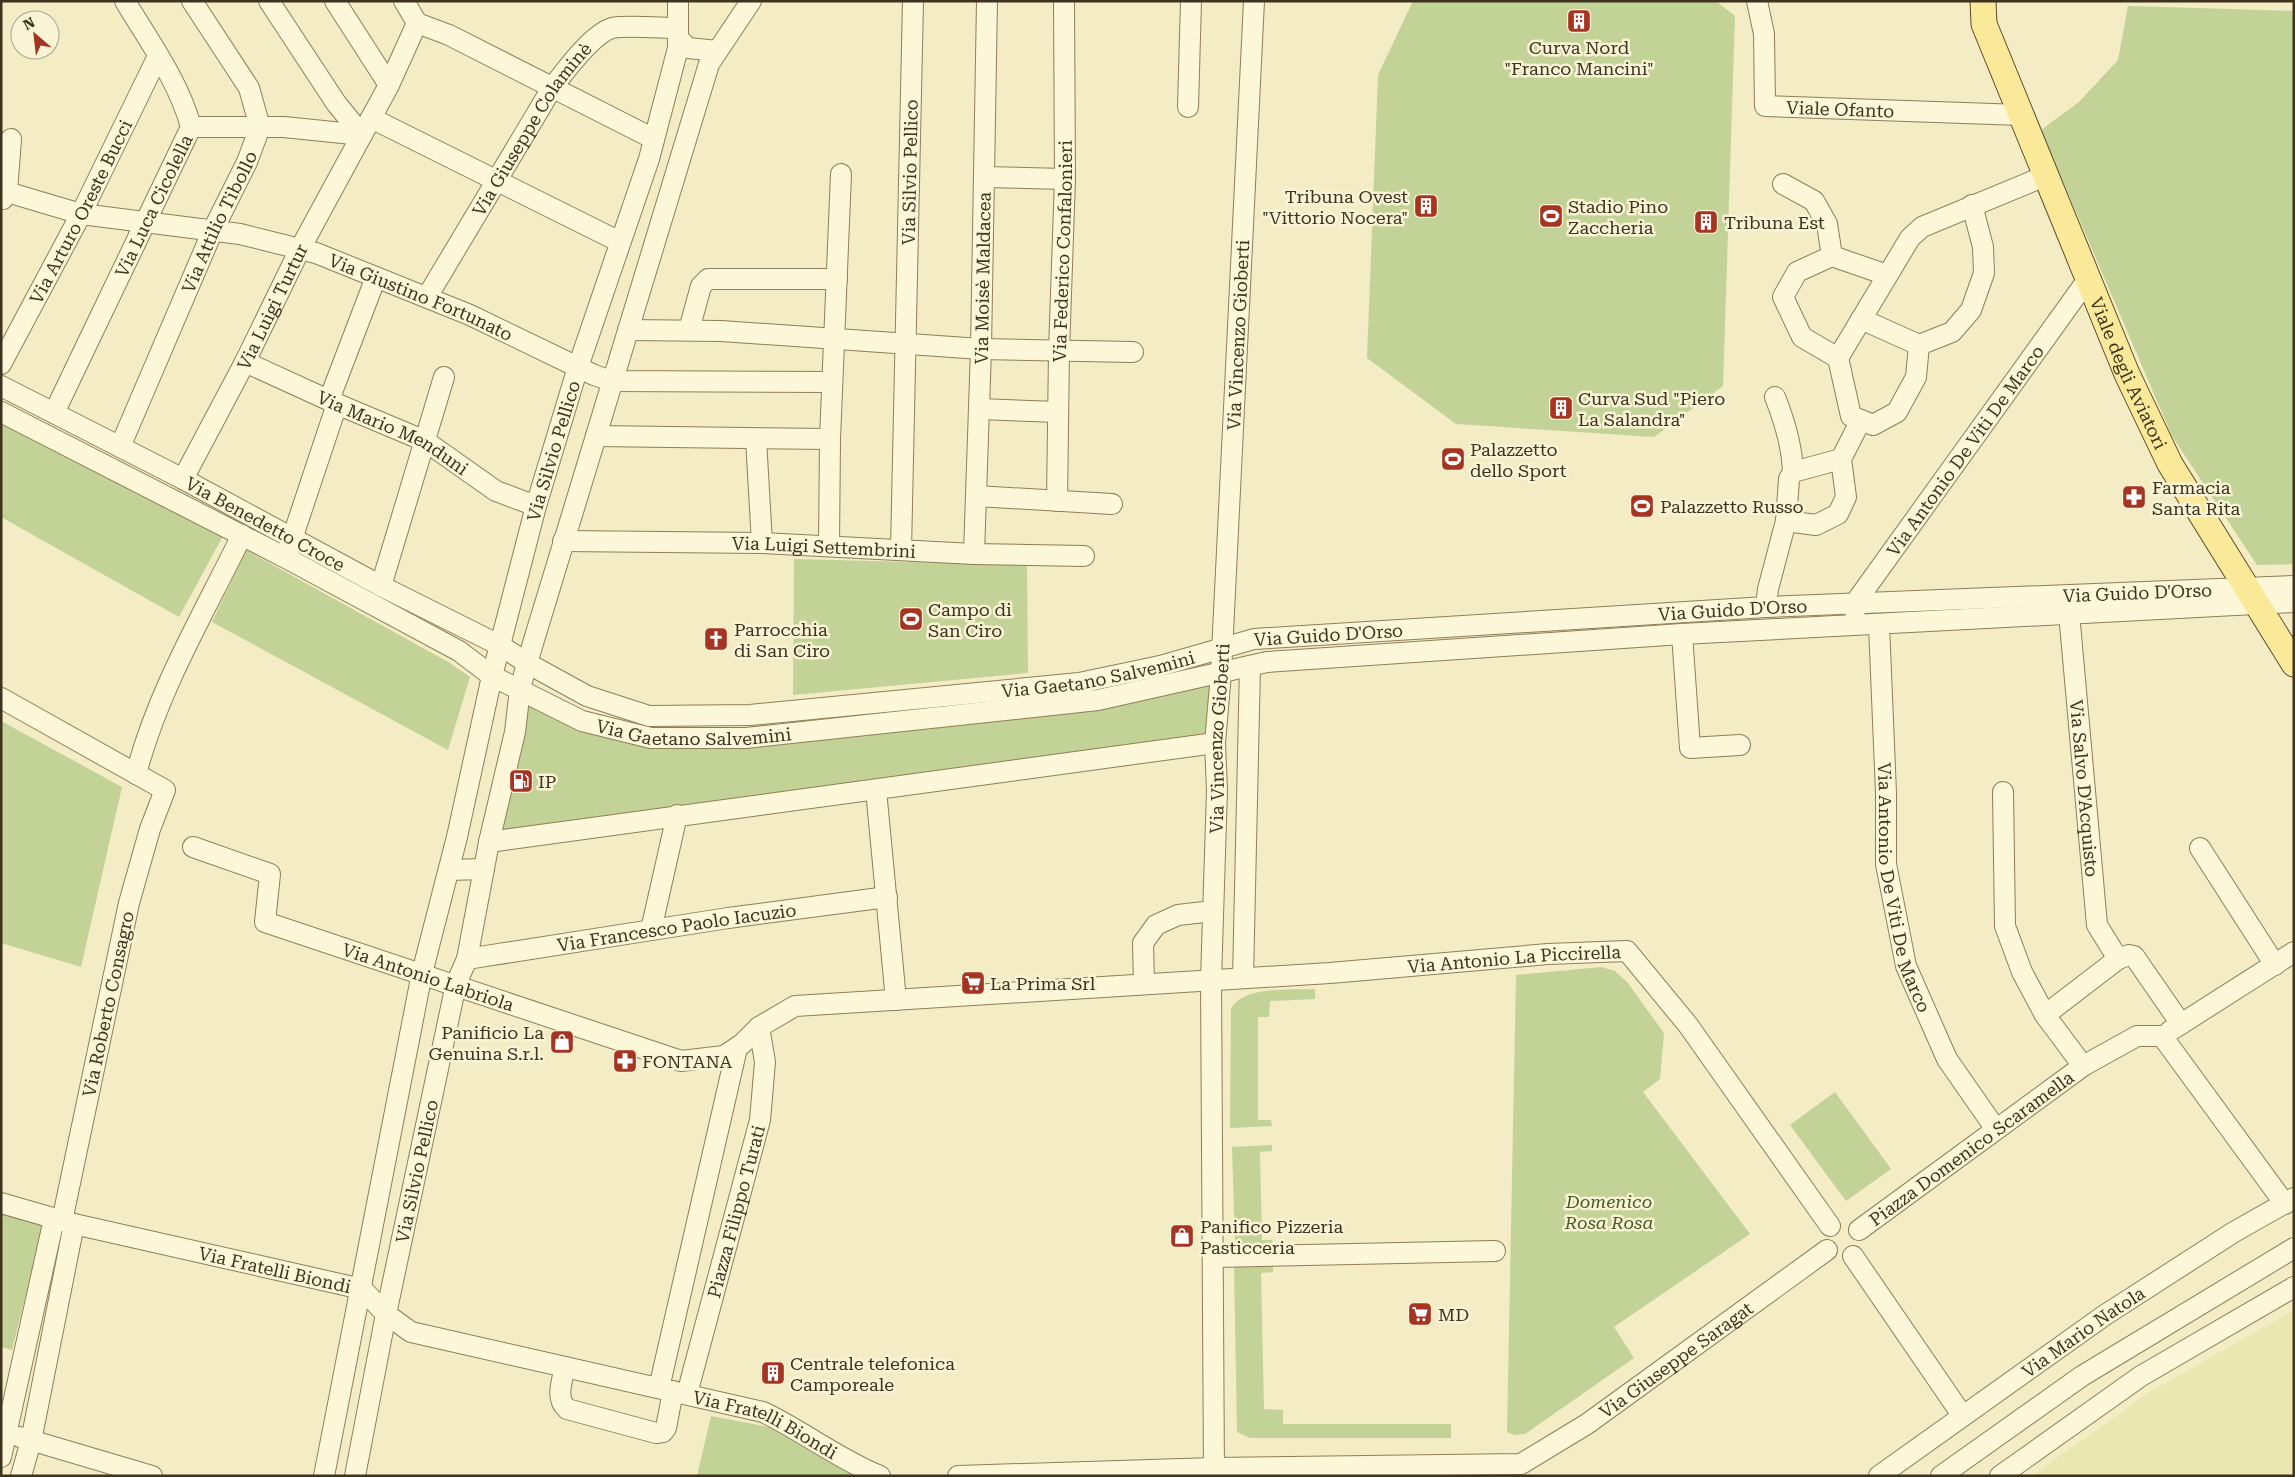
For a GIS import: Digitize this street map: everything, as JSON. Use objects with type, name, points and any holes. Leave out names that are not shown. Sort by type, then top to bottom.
[{"type":"main road","name":"Viale degli Aviatori","points":[[1983,1],[1984,24],[2127,374],[2170,464],[2294,664]]},
{"type":"street","name":"Via Luca Cicolella","points":[[54,413],[191,127],[187,112],[158,56],[126,1]]},
{"type":"street","name":"Via Attilio Tibollo","points":[[120,447],[213,230],[247,162],[260,127],[249,88],[192,1]]},
{"type":"street","points":[[269,1],[336,103],[366,126],[497,182],[620,242]]},
{"type":"street","points":[[334,1],[389,85]]},
{"type":"street","points":[[404,1],[417,23],[449,35],[654,139]]},
{"type":"street","name":"Via Silvio Pellico","points":[[324,1476],[362,1289],[422,973],[449,870],[492,676],[536,506],[578,368],[654,139],[678,48],[678,1]]},
{"type":"street","name":"Via Silvio Pellico","points":[[356,1476],[386,1314],[456,984],[467,959],[489,842],[515,732],[520,689],[611,381],[709,64],[751,1]]},
{"type":"street","name":"Via Silvio Pellico","points":[[902,550],[913,1]]},
{"type":"street","name":"Via Moisè Maldacea","points":[[974,554],[982,349],[986,177],[987,1]]},
{"type":"street","name":"Via Federico Confalonieri","points":[[1057,501],[1059,351],[1065,179],[1064,1]]},
{"type":"street","points":[[1188,107],[1192,1]]},
{"type":"street","name":"Via Vincenzo Gioberti","points":[[1214,1472],[1211,980],[1217,790],[1215,743],[1221,672],[1254,1]]},
{"type":"street","name":"Viale Ofanto","points":[[1757,1],[1764,34],[1766,106],[2021,115]]},
{"type":"street","name":"Via Luigi Turtur","points":[[183,479],[246,362],[300,249],[389,85],[417,23]]},
{"type":"street","name":"Via Giuseppe Colaminè","points":[[427,297],[552,88],[568,66],[598,36],[612,28],[678,33]]},
{"type":"street","points":[[678,33],[688,48],[718,51]]},
{"type":"street","name":"Via Arturo Oreste Bucci","points":[[1,364],[81,214],[158,56]]},
{"type":"street","points":[[191,127],[366,126]]},
{"type":"street","points":[[3,193],[11,139]]},
{"type":"street","points":[[829,545],[830,439],[841,174]]},
{"type":"street","points":[[1919,345],[1916,377],[1897,412],[1873,425],[1851,416],[1838,358],[1910,238],[1922,227],[2045,176]]},
{"type":"street","points":[[986,177],[1065,179]]},
{"type":"street","points":[[1783,184],[1814,200],[1827,224],[1832,256]]},
{"type":"street","name":"Via Giustino Fortunato","points":[[3,193],[81,214],[240,234],[300,249],[470,315],[578,368],[611,381],[832,382]]},
{"type":"street","points":[[1861,319],[1919,345],[1952,332],[1971,310],[1984,273],[1983,247],[1972,205]]},
{"type":"street","points":[[1838,358],[1802,337],[1783,297],[1797,272],[1832,256],[1887,275]]},
{"type":"street","points":[[286,558],[333,402],[376,277]]},
{"type":"street","points":[[689,330],[701,286],[708,279],[837,279]]},
{"type":"street","name":"Via Antonio De Viti De Marco","points":[[1855,603],[2088,279]]},
{"type":"street","points":[[628,330],[689,330],[982,349],[1133,352]]},
{"type":"street","name":"Via Mario Menduni","points":[[246,362],[425,441],[496,491],[536,506]]},
{"type":"street","points":[[381,586],[444,377]]},
{"type":"street","name":"Via Benedetto Croce","points":[[1,386],[183,479],[381,586],[501,646],[527,663]]},
{"type":"street","points":[[1766,607],[1768,589],[1786,521],[1789,479],[1793,472],[1792,450],[1785,421],[1775,397]]},
{"type":"street","points":[[980,409],[1058,412]]},
{"type":"street","name":"Via Benedetto Croce","points":[[1,412],[286,558],[459,651],[492,676],[520,689]]},
{"type":"street","points":[[1786,521],[1816,525],[1838,514],[1846,497],[1841,459],[1861,420]]},
{"type":"street","points":[[596,436],[830,439]]},
{"type":"street","points":[[756,439],[762,543]]},
{"type":"street","points":[[1793,472],[1841,459]]},
{"type":"street","points":[[976,496],[1112,504]]},
{"type":"street","points":[[216,522],[226,502]]},
{"type":"street","points":[[1,698],[136,774],[145,741],[156,715],[191,638],[242,535]]},
{"type":"street","name":"Via Luigi Settembrini","points":[[563,541],[762,543],[974,554],[1084,556]]},
{"type":"street","points":[[2250,595],[2294,586]]},
{"type":"street","name":"Via Guido D'Orso","points":[[1222,646],[1254,638],[1321,633],[1600,619],[1766,607],[1855,603],[2250,595],[2294,602]]},
{"type":"street","name":"Via Guido D'Orso","points":[[1221,672],[1267,662],[1682,634],[1879,625],[2069,613],[2250,595]]},
{"type":"street","points":[[1855,603],[1855,626]]},
{"type":"street","name":"Via Salvo D'Acquisto","points":[[2069,613],[2097,924],[2118,959]]},
{"type":"street","name":"Via Antonio De Viti De Marco","points":[[1879,625],[1886,794],[1886,864],[1906,966],[1947,1059],[1995,1128]]},
{"type":"street","name":"Via Guido D'Orso","points":[[1682,634],[1690,748],[1740,745]]},
{"type":"street","name":"Via Gaetano Salvemini","points":[[527,663],[587,696],[649,716],[750,715],[1079,683],[1160,666],[1222,646]]},
{"type":"street","name":"Via Vincenzo Gioberti","points":[[1242,978],[1250,666]]},
{"type":"street","name":"Via Gaetano Salvemini","points":[[520,689],[582,721],[651,738],[746,738],[1098,700],[1221,672]]},
{"type":"street","points":[[912,699],[914,720]]},
{"type":"street","points":[[874,703],[876,724]]},
{"type":"street","points":[[489,842],[1215,743]]},
{"type":"street","name":"Via Roberto Consagro","points":[[21,1476],[31,1441],[63,1221],[129,903],[150,829],[165,790],[136,774]]},
{"type":"street","points":[[876,790],[896,1000]]},
{"type":"street","name":"Piazza Domenico Scaramella","points":[[2004,792],[2005,926],[2022,972],[2044,1015],[2083,1066]]},
{"type":"street","points":[[652,930],[677,815]]},
{"type":"street","name":"Via Antonio Labriola","points":[[193,847],[270,874],[265,922],[456,984],[681,1061],[724,1056],[737,1048],[759,1027],[795,1006],[1211,980]]},
{"type":"street","points":[[2200,848],[2275,965]]},
{"type":"street","points":[[449,870],[484,869]]},
{"type":"street","name":"Via Francesco Paolo Iacuzio","points":[[467,959],[652,930],[887,897]]},
{"type":"street","points":[[1144,984],[1143,943],[1156,925],[1178,915],[1213,911]]},
{"type":"street","name":"Via Antonio La Piccirella","points":[[1211,980],[1330,974],[1548,954],[1627,952],[1688,1025],[1830,1226]]},
{"type":"street","points":[[2289,1201],[2162,1036],[2294,952]]},
{"type":"street","points":[[2044,1015],[2118,959],[2129,955],[2134,956],[2181,1024]]},
{"type":"street","name":"Piazza Filippo Turati","points":[[673,1391],[760,1120],[765,1062],[759,1027]]},
{"type":"street","name":"Piazza Domenico Scaramella","points":[[1859,1230],[1995,1128],[2083,1066],[2137,1036],[2162,1036]]},
{"type":"street","name":"Piazza Filippo Turati","points":[[673,1391],[737,1048]]},
{"type":"street","name":"Via Mario Natola","points":[[1879,1476],[1962,1415],[2105,1315],[2234,1232],[2289,1201]]},
{"type":"street","name":"Via Fratelli Biondi","points":[[1,1203],[63,1221],[362,1289],[386,1314],[411,1332],[763,1412],[785,1422],[853,1466],[880,1476]]},
{"type":"street","name":"Via Roberto Consagro","points":[[1,1457],[5,1432],[63,1221]]},
{"type":"street","points":[[1849,1222],[1859,1230],[1862,1242],[1853,1256],[1838,1258],[1827,1250],[1824,1238],[1830,1226],[1836,1223],[1849,1222]]},
{"type":"street","name":"Via Mario Natola","points":[[1940,1476],[2082,1376],[2294,1248]]},
{"type":"street","name":"Via Giuseppe Saragat","points":[[1214,1472],[1521,1470],[1827,1250]]},
{"type":"street","points":[[1214,1257],[1495,1251]]},
{"type":"street","points":[[1853,1256],[1962,1415]]},
{"type":"street","points":[[2000,1476],[2141,1376],[2294,1286]]},
{"type":"street","name":"Via Fratelli Biondi","points":[[565,1367],[559,1396],[561,1404],[567,1409],[656,1433],[663,1432],[666,1428],[673,1391]]},
{"type":"street","points":[[5,1432],[152,1476]]},
{"type":"street","points":[[958,1476],[1214,1472]]},
{"type":"green space","name":"Stadio Pino Zaccheria","points":[[1413,1],[1716,1],[1735,16],[1723,386],[1654,437],[1456,424],[1367,358],[1378,75]]},
{"type":"green space","points":[[2128,6],[2294,11],[2294,564],[2257,565],[2172,436],[2041,130],[2079,102],[2118,60]]},
{"type":"green space","points":[[1,423],[223,536],[179,617],[1,517]]},
{"type":"green space","points":[[246,550],[450,663],[470,677],[448,750],[212,622]]},
{"type":"green space","name":"Campo di San Ciro","points":[[794,559],[1027,565],[1028,673],[793,695]]},
{"type":"green space","points":[[1211,680],[1210,738],[497,836],[525,703],[650,745]]},
{"type":"green space","points":[[1,721],[122,787],[81,967],[1,943]]},
{"type":"green space","name":"Domenico Rosa Rosa","points":[[1601,967],[1615,971],[1627,982],[1664,1033],[1660,1079],[1643,1092],[1750,1234],[1614,1327],[1634,1358],[1525,1434],[1515,1435],[1507,1432],[1516,975]]},
{"type":"green space","points":[[1315,989],[1315,999],[1270,1001],[1269,1017],[1258,1017],[1258,1120],[1271,1120],[1272,1126],[1230,1128],[1231,1009],[1246,996],[1256,993]]},
{"type":"green space","points":[[1835,1092],[1891,1169],[1846,1201],[1790,1125]]},
{"type":"green space","points":[[1272,1145],[1272,1151],[1260,1152],[1262,1240],[1272,1240],[1273,1245],[1235,1245],[1232,1147]]},
{"type":"green space","points":[[1,1210],[44,1223],[12,1350],[1,1347]]},
{"type":"green space","points":[[1234,1266],[1273,1266],[1273,1272],[1261,1273],[1264,1409],[1283,1410],[1283,1424],[1451,1424],[1451,1438],[1250,1438],[1237,1432]]},
{"type":"green space","points":[[2294,1310],[2294,1476],[2033,1475],[2150,1392]]},
{"type":"green space","points":[[711,1416],[774,1428],[861,1476],[697,1476]]},
{"type":"place","name":"Curva Nord \"Franco Mancini\"","points":[[1579,21]]},
{"type":"place","name":"Tribuna Ovest \"Vittorio Nocera\"","points":[[1426,206]]},
{"type":"place","name":"Stadio Pino Zaccheria","points":[[1551,216]]},
{"type":"place","name":"Tribuna Est","points":[[1706,222]]},
{"type":"place","name":"Curva Sud \"Piero La Salandra\"","points":[[1561,408]]},
{"type":"place","name":"Palazzetto dello Sport","points":[[1453,459]]},
{"type":"place","name":"Farmacia Santa Rita","points":[[2134,497]]},
{"type":"place","name":"Palazzetto Russo","points":[[1642,506]]},
{"type":"place","name":"Campo di San Ciro","points":[[911,619]]},
{"type":"place","name":"Parrocchia di San Ciro","points":[[716,639]]},
{"type":"place","name":"IP","points":[[521,781]]},
{"type":"place","name":"La Prima Srl","points":[[973,983]]},
{"type":"place","name":"Panificio La Genuina S.r.l.","points":[[562,1042]]},
{"type":"place","name":"FONTANA","points":[[625,1061]]},
{"type":"place","name":"Panifico Pizzeria Pasticceria","points":[[1182,1236]]},
{"type":"place","name":"MD","points":[[1420,1314]]},
{"type":"place","name":"Centrale telefonica Camporeale","points":[[773,1373]]}]
